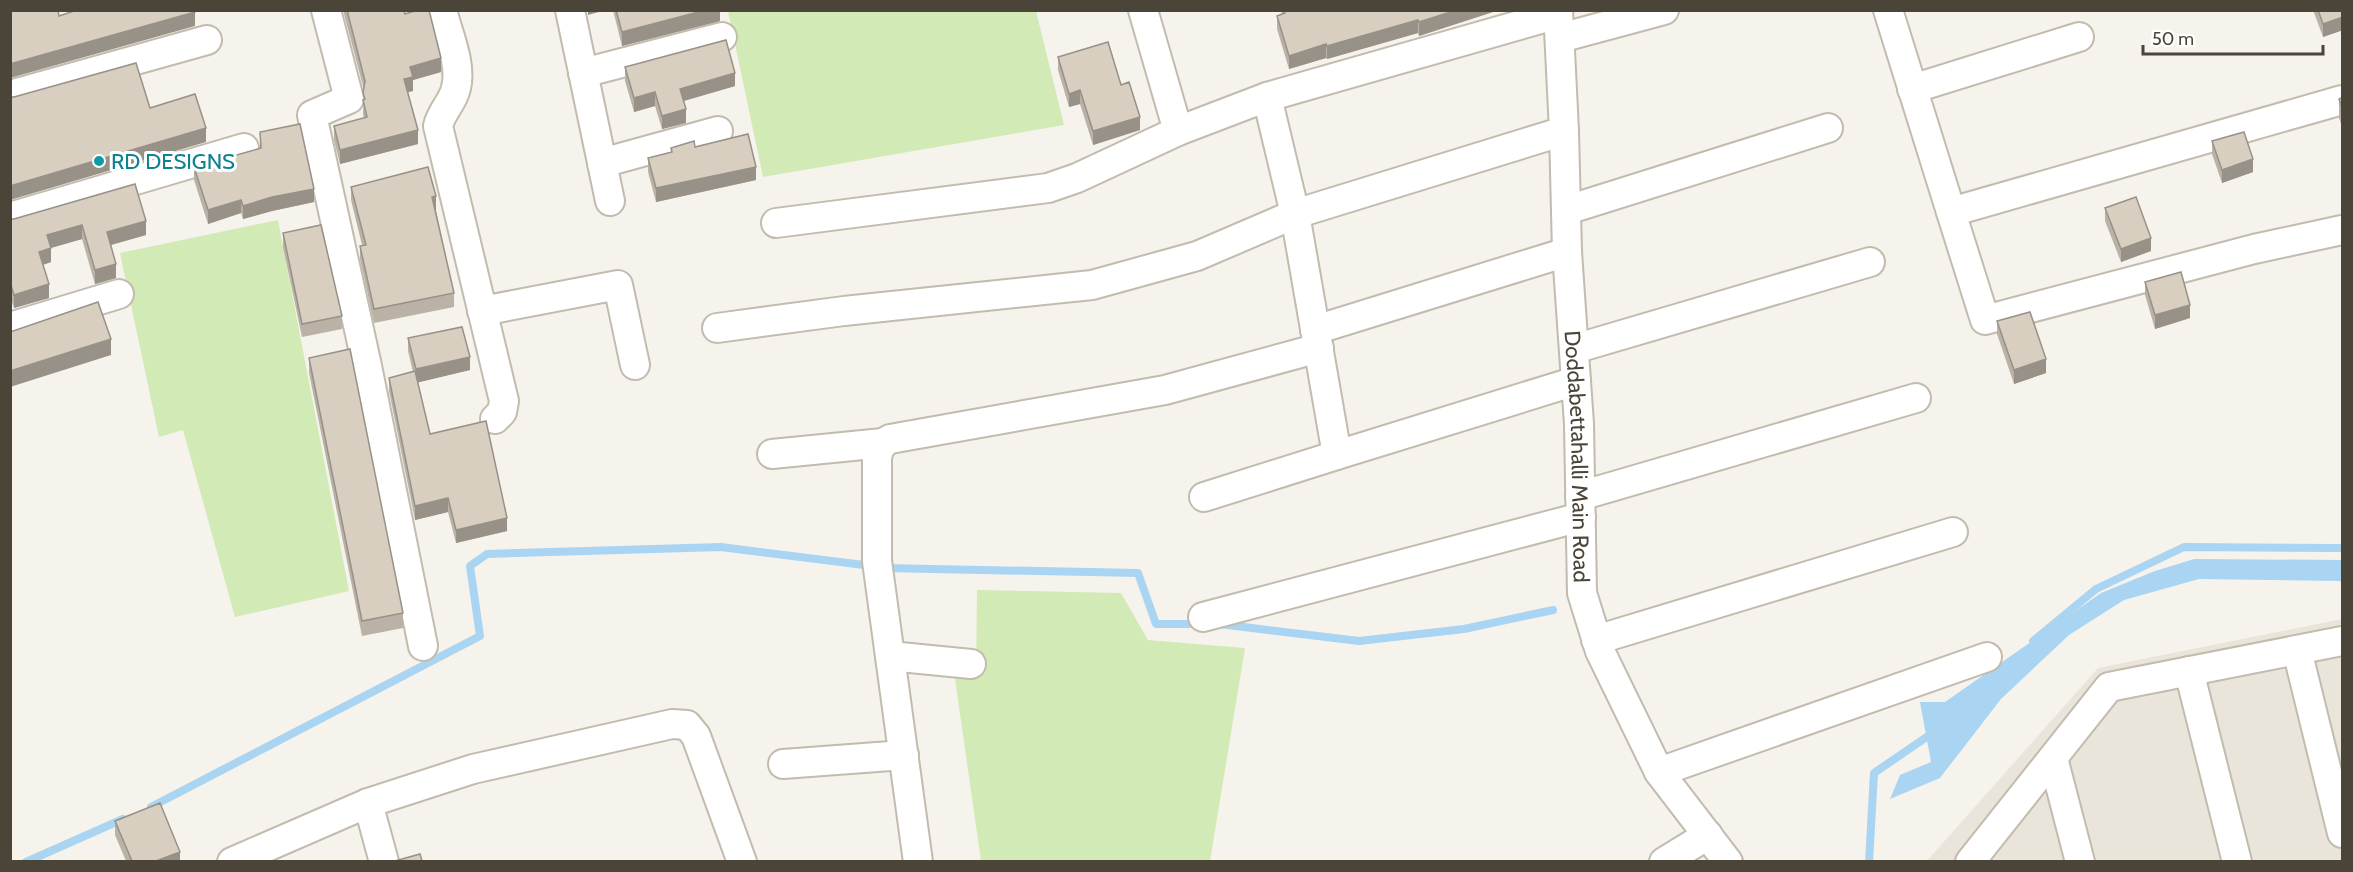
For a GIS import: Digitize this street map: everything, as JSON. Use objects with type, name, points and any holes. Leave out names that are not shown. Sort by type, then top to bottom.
[{"type":"street","points":[[326,10],[350,99],[312,115],[367,366],[423,646]]},
{"type":"street","points":[[442,10],[456,64],[457,79],[456,89],[438,126],[504,401],[502,412],[495,419]]},
{"type":"street","points":[[570,10],[610,201]]},
{"type":"street","points":[[1143,10],[1178,131]]},
{"type":"street","points":[[776,223],[1048,188],[1077,178],[1178,131],[1266,97],[1559,21],[1664,10]]},
{"type":"street","points":[[1888,10],[1985,320],[2254,249],[2343,230]]},
{"type":"street","name":"Doddabettahalli Main Road","points":[[1559,21],[1567,252],[1576,381],[1582,592],[1600,651],[1659,772],[1728,861]]},
{"type":"street","points":[[584,73],[722,37]]},
{"type":"street","points":[[1912,89],[2079,37]]},
{"type":"street","points":[[10,95],[207,40]]},
{"type":"street","points":[[1266,97],[1295,214],[1337,455]]},
{"type":"street","points":[[1951,212],[2343,100]]},
{"type":"street","points":[[1567,210],[1828,128]]},
{"type":"street","points":[[602,163],[718,131]]},
{"type":"street","points":[[717,328],[844,310],[1092,285],[1197,256],[1295,214],[1564,131]]},
{"type":"street","points":[[10,217],[244,148]]},
{"type":"street","points":[[918,861],[878,569],[877,458],[879,448],[883,443],[890,439],[1165,390],[1567,252]]},
{"type":"street","points":[[1574,349],[1870,262]]},
{"type":"street","points":[[482,311],[618,285],[635,365]]},
{"type":"street","points":[[10,327],[119,294]]},
{"type":"street","points":[[1204,497],[1576,381]]},
{"type":"street","points":[[1203,617],[1581,506],[1916,398]]},
{"type":"street","points":[[772,454],[883,443]]},
{"type":"street","points":[[1596,640],[1953,532]]},
{"type":"street","points":[[1970,861],[2109,687],[2343,641]]},
{"type":"street","points":[[2297,650],[2343,832]]},
{"type":"street","points":[[890,656],[971,664]]},
{"type":"street","points":[[1659,772],[1987,657]]},
{"type":"street","points":[[2189,671],[2237,861]]},
{"type":"street","points":[[233,861],[368,803],[472,769],[672,724],[687,725],[696,736],[742,861]]},
{"type":"street","points":[[783,764],[904,755]]},
{"type":"street","points":[[2053,758],[2080,861]]},
{"type":"street","points":[[368,803],[384,861]]},
{"type":"street","points":[[1664,861],[1708,835]]},
{"type":"shaded area","points":[[2342,619],[2342,861],[1926,862],[2098,668]]},
{"type":"green space","points":[[728,11],[1036,11],[1064,125],[763,177]]},
{"type":"green space","points":[[278,220],[349,591],[235,617],[183,430],[159,437],[120,253]]},
{"type":"green space","points":[[977,590],[1121,593],[1148,640],[1245,648],[1210,861],[981,861],[955,679],[976,678]]},
{"type":"water","points":[[2194,559],[2342,560],[2342,581],[2199,579],[2124,600],[2069,635],[2001,699],[1940,778],[1890,799],[1900,775],[1931,762],[1920,702],[1945,702],[2101,593],[2155,571]]},
{"type":"building","points":[[10,10],[58,10],[59,16],[77,10],[194,10],[195,12],[10,64]]},
{"type":"building","points":[[347,10],[404,10],[405,14],[418,10],[429,10],[441,58],[410,67],[413,77],[404,79],[418,130],[340,150],[334,126],[367,117],[363,100],[365,99],[363,93],[365,81]]},
{"type":"building","points":[[616,10],[706,10],[622,32]]},
{"type":"building","points":[[1285,10],[1457,10],[1327,46],[1326,44],[1289,56],[1277,16],[1285,13]]},
{"type":"building","points":[[2318,10],[2343,10],[2343,17],[2323,24]]},
{"type":"building","points":[[726,40],[735,73],[680,89],[686,109],[662,116],[655,92],[634,98],[625,67]]},
{"type":"building","points":[[1108,42],[1121,85],[1129,82],[1140,117],[1093,131],[1080,90],[1069,94],[1058,57]]},
{"type":"building","points":[[136,63],[150,108],[195,94],[206,128],[10,186],[10,97]]},
{"type":"building","points":[[2343,97],[2343,110],[2339,99]]},
{"type":"building","points":[[300,124],[314,189],[272,197],[243,206],[241,200],[208,210],[194,167],[261,148],[260,132]]},
{"type":"building","points":[[2244,132],[2253,159],[2222,170],[2212,141]]},
{"type":"building","points":[[748,134],[756,167],[656,188],[648,158],[672,152],[671,148],[694,141],[695,147]]},
{"type":"building","points":[[428,167],[436,196],[432,197],[454,293],[374,309],[360,246],[366,245],[351,187]]},
{"type":"building","points":[[135,184],[146,221],[107,232],[116,264],[95,270],[82,225],[47,235],[51,248],[39,252],[49,284],[14,295],[10,282],[10,219]]},
{"type":"building","points":[[2136,197],[2151,238],[2121,249],[2105,208]]},
{"type":"building","points":[[321,225],[342,316],[302,324],[283,233]]},
{"type":"building","points":[[2181,272],[2190,305],[2155,315],[2145,282]]},
{"type":"building","points":[[98,302],[111,339],[10,371],[10,332]]},
{"type":"building","points":[[2030,312],[2046,359],[2014,370],[1997,321]]},
{"type":"building","points":[[462,327],[470,357],[416,369],[408,338]]},
{"type":"building","points":[[350,349],[403,613],[362,621],[309,358]]},
{"type":"building","points":[[415,371],[430,434],[486,421],[507,518],[456,530],[448,498],[415,506],[389,378]]},
{"type":"building","points":[[160,803],[180,852],[156,861],[132,861],[115,821]]},
{"type":"building","points":[[420,854],[422,861],[395,861]]},
{"type":"waterway","points":[[151,807],[480,636],[470,566],[487,554],[721,547],[872,566]]},
{"type":"waterway","points":[[2033,641],[2096,589],[2184,547],[2342,548]]},
{"type":"waterway","points":[[884,568],[1138,573],[1156,624],[1201,624]]},
{"type":"waterway","points":[[1219,624],[1359,641],[1464,629],[1553,610]]},
{"type":"waterway","points":[[1869,862],[1874,773],[1934,732]]},
{"type":"waterway","points":[[26,862],[123,819]]},
{"type":"place","name":"RD DESIGNS","points":[[99,161]]}]
